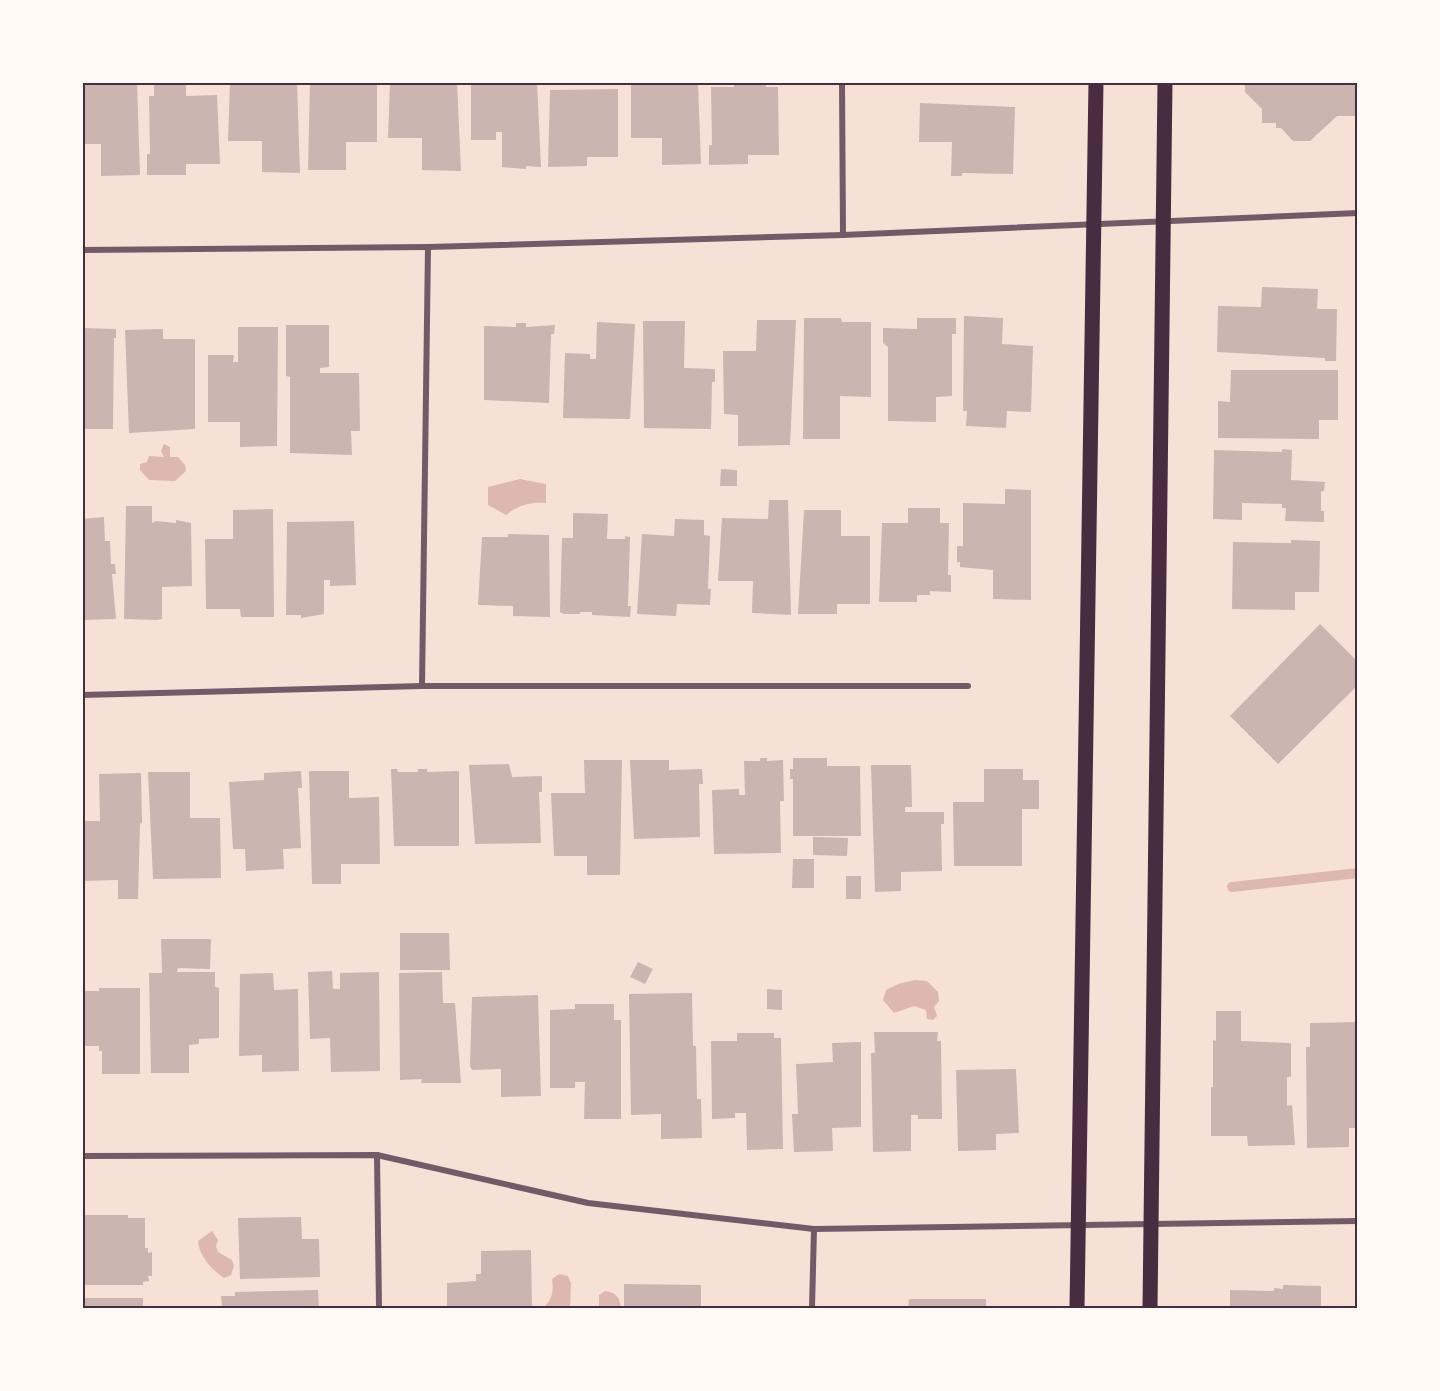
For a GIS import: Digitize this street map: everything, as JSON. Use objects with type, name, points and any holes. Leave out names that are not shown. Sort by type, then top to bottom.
[{"type":"main road","points":[[1077,1308],[1096,82]]},
{"type":"main road","points":[[1150,1308],[1165,82]]},
{"type":"street","points":[[842,82],[843,235]]},
{"type":"street","points":[[82,250],[428,247],[843,235],[1358,213]]},
{"type":"street","points":[[422,686],[428,247]]},
{"type":"street","points":[[82,695],[422,686],[968,686]]},
{"type":"street","points":[[82,1156],[377,1155],[588,1203],[814,1229],[1151,1226],[1358,1221]]},
{"type":"street","points":[[377,1155],[379,1308]]},
{"type":"street","points":[[812,1308],[814,1229]]},
{"type":"shaded area","points":[[164,444],[170,447],[170,457],[178,457],[185,465],[186,471],[175,481],[149,480],[140,470],[140,464],[147,462],[149,456],[164,457],[161,451]]},
{"type":"shaded area","points":[[520,479],[546,484],[546,503],[524,505],[506,515],[488,505],[488,487]]},
{"type":"shaded area","points":[[915,980],[927,981],[938,992],[939,1001],[934,1007],[937,1016],[933,1020],[927,1019],[926,1010],[914,1006],[894,1013],[883,1000],[886,990]]},
{"type":"shaded area","points":[[212,1231],[218,1240],[216,1246],[218,1252],[232,1260],[234,1266],[231,1275],[224,1278],[207,1262],[199,1247],[198,1241]]},
{"type":"shaded area","points":[[559,1274],[568,1276],[571,1283],[570,1308],[543,1308],[552,1295],[552,1279]]},
{"type":"shaded area","points":[[605,1291],[617,1296],[621,1308],[599,1308],[599,1295]]},
{"type":"building","points":[[82,82],[137,82],[140,175],[101,176],[101,144],[82,144]]},
{"type":"building","points":[[154,82],[186,82],[186,96],[217,95],[220,164],[186,164],[186,175],[147,175],[147,154],[150,154],[149,96],[154,96]]},
{"type":"building","points":[[230,82],[297,82],[300,173],[262,172],[262,141],[228,141]]},
{"type":"building","points":[[310,82],[377,82],[377,142],[346,142],[346,170],[308,170]]},
{"type":"building","points":[[390,82],[457,82],[461,171],[422,170],[422,138],[388,138]]},
{"type":"building","points":[[471,82],[537,82],[541,167],[526,166],[526,169],[502,167],[502,132],[496,132],[496,140],[471,140]]},
{"type":"building","points":[[631,82],[698,82],[701,164],[662,165],[662,138],[631,138]]},
{"type":"building","points":[[734,82],[766,82],[766,87],[778,87],[779,155],[748,155],[748,164],[709,165],[709,145],[712,145],[711,87],[734,87]]},
{"type":"building","points":[[1245,82],[1358,85],[1358,116],[1337,116],[1310,141],[1293,141],[1281,128],[1276,128],[1276,123],[1262,123],[1262,109],[1245,92]]},
{"type":"building","points":[[618,89],[618,157],[587,157],[587,166],[548,167],[550,90]]},
{"type":"building","points":[[920,103],[1015,107],[1013,174],[962,173],[962,176],[951,176],[952,142],[919,142]]},
{"type":"building","points":[[1262,287],[1318,289],[1317,309],[1337,309],[1336,361],[1325,361],[1325,358],[1217,352],[1218,306],[1261,307]]},
{"type":"building","points":[[964,316],[1003,318],[1002,344],[1033,346],[1031,412],[1007,411],[1006,428],[966,426],[967,411],[963,411]]},
{"type":"building","points":[[804,318],[841,318],[842,322],[871,322],[871,397],[840,396],[840,439],[803,439]]},
{"type":"building","points":[[917,318],[956,318],[956,334],[952,334],[952,396],[936,397],[936,422],[888,421],[888,347],[883,343],[883,328],[917,329]]},
{"type":"building","points":[[757,320],[796,320],[790,445],[738,446],[738,415],[724,414],[723,351],[756,351]]},
{"type":"building","points":[[643,321],[685,321],[684,368],[715,369],[715,382],[712,382],[711,429],[644,428]]},
{"type":"building","points":[[597,322],[635,324],[630,419],[563,418],[565,353],[590,354],[590,359],[596,359]]},
{"type":"building","points":[[516,323],[526,323],[526,327],[555,325],[554,334],[551,334],[549,403],[484,400],[484,326],[516,327]]},
{"type":"building","points":[[286,325],[329,325],[329,367],[320,368],[320,373],[359,373],[360,431],[351,431],[352,455],[290,453],[290,377],[286,376]]},
{"type":"building","points":[[238,327],[278,327],[277,446],[240,447],[240,422],[208,422],[208,355],[234,355],[233,362],[238,362]]},
{"type":"building","points":[[82,328],[116,329],[113,429],[82,429]]},
{"type":"building","points":[[163,329],[163,339],[195,339],[195,429],[129,433],[125,330]]},
{"type":"building","points":[[1231,370],[1338,370],[1338,420],[1319,420],[1319,439],[1218,438],[1218,401],[1230,402]]},
{"type":"building","points":[[1282,449],[1292,450],[1291,480],[1325,482],[1324,491],[1321,491],[1321,511],[1324,511],[1324,522],[1285,521],[1286,508],[1282,508],[1282,504],[1242,503],[1242,520],[1213,519],[1214,450],[1282,452]]},
{"type":"building","points":[[721,469],[737,470],[737,486],[720,486]]},
{"type":"building","points":[[1005,489],[1031,490],[1031,600],[993,599],[993,570],[960,567],[960,562],[957,562],[957,546],[963,546],[963,503],[1005,504]]},
{"type":"building","points":[[769,500],[788,500],[791,615],[752,613],[753,581],[718,581],[722,518],[768,519]]},
{"type":"building","points":[[126,506],[152,506],[152,523],[156,521],[176,523],[176,520],[191,523],[192,586],[162,587],[162,619],[124,619]]},
{"type":"building","points":[[908,508],[940,508],[940,523],[949,523],[948,575],[951,575],[951,592],[930,591],[930,595],[917,595],[917,602],[879,602],[882,523],[908,523]]},
{"type":"building","points":[[273,509],[274,617],[241,617],[240,609],[206,609],[205,539],[233,539],[233,510]]},
{"type":"building","points":[[804,510],[841,510],[841,536],[870,536],[870,604],[837,604],[837,614],[798,614]]},
{"type":"building","points":[[573,513],[608,514],[607,539],[630,537],[628,606],[631,606],[630,617],[592,615],[592,612],[564,614],[560,612],[562,538],[573,538]]},
{"type":"building","points":[[104,517],[105,541],[110,541],[111,564],[115,564],[116,574],[112,574],[116,619],[82,620],[82,519]]},
{"type":"building","points":[[675,519],[704,520],[704,535],[710,536],[708,589],[711,589],[710,605],[677,604],[676,616],[637,614],[642,534],[674,536]]},
{"type":"building","points":[[354,521],[356,585],[330,586],[330,580],[324,580],[324,614],[301,618],[301,615],[286,615],[287,522]]},
{"type":"building","points":[[508,534],[549,535],[550,617],[513,616],[513,606],[478,605],[482,537],[508,537]]},
{"type":"building","points":[[1291,540],[1320,541],[1319,592],[1295,592],[1295,610],[1232,609],[1233,542],[1291,543]]},
{"type":"building","points":[[1320,624],[1358,662],[1358,685],[1278,764],[1230,716]]},
{"type":"building","points":[[760,758],[767,758],[767,761],[783,760],[784,801],[780,801],[781,853],[714,854],[712,790],[739,789],[739,795],[745,795],[744,761],[760,761]]},
{"type":"building","points":[[793,758],[827,758],[827,766],[860,766],[861,836],[793,836],[793,779],[790,779],[790,769],[793,769]]},
{"type":"building","points":[[584,760],[622,760],[620,875],[587,875],[587,856],[554,856],[551,793],[585,793]]},
{"type":"building","points":[[630,760],[669,760],[669,770],[702,769],[703,784],[699,784],[700,837],[634,839]]},
{"type":"building","points":[[509,764],[512,777],[542,776],[542,792],[539,792],[541,843],[475,844],[469,765]]},
{"type":"building","points":[[871,765],[911,765],[912,807],[905,807],[905,812],[944,812],[944,824],[941,824],[942,871],[901,872],[901,891],[875,892]]},
{"type":"building","points":[[391,769],[397,769],[398,772],[418,772],[418,769],[427,769],[427,772],[459,771],[459,846],[394,846]]},
{"type":"building","points":[[984,769],[1023,769],[1023,780],[1039,780],[1039,809],[1022,809],[1022,866],[954,866],[953,802],[984,802]]},
{"type":"building","points":[[301,771],[302,788],[298,788],[301,848],[283,849],[284,869],[246,871],[245,849],[233,849],[229,782],[264,780],[264,773]]},
{"type":"building","points":[[309,771],[349,771],[349,798],[379,797],[380,864],[341,864],[341,884],[312,884]]},
{"type":"building","points":[[148,772],[190,772],[190,818],[220,818],[221,878],[153,879]]},
{"type":"building","points":[[141,773],[142,823],[140,824],[138,899],[118,899],[118,880],[82,881],[82,821],[100,821],[99,774]]},
{"type":"building","points":[[813,837],[848,838],[847,856],[813,855]]},
{"type":"building","points":[[793,859],[814,859],[814,888],[792,888]]},
{"type":"building","points":[[846,876],[861,876],[861,899],[846,899]]},
{"type":"building","points":[[400,933],[449,933],[450,970],[400,970]]},
{"type":"building","points":[[161,939],[211,939],[210,969],[178,968],[177,972],[215,972],[215,987],[219,988],[219,1038],[199,1039],[199,1044],[189,1045],[189,1073],[151,1073],[149,973],[162,973]]},
{"type":"building","points":[[638,962],[653,969],[645,984],[630,977]]},
{"type":"building","points":[[332,971],[333,989],[340,989],[340,973],[379,972],[380,1071],[331,1072],[330,1038],[310,1039],[308,972]]},
{"type":"building","points":[[442,972],[443,1003],[455,1003],[461,1083],[421,1083],[422,1079],[400,1080],[399,973]]},
{"type":"building","points":[[273,973],[274,990],[298,989],[299,1071],[262,1072],[262,1055],[239,1056],[240,974]]},
{"type":"building","points":[[99,988],[140,988],[140,1074],[102,1074],[102,1051],[99,1051],[99,1046],[82,1046],[82,991],[99,991]]},
{"type":"building","points":[[767,989],[782,990],[782,1010],[767,1009]]},
{"type":"building","points":[[692,993],[693,1046],[696,1046],[697,1099],[701,1099],[702,1138],[661,1139],[661,1114],[631,1115],[629,994]]},
{"type":"building","points":[[538,995],[541,1096],[501,1097],[501,1069],[472,1070],[470,1066],[472,997]]},
{"type":"building","points":[[575,1004],[614,1004],[614,1020],[621,1020],[621,1119],[584,1119],[585,1082],[575,1082],[575,1088],[550,1088],[550,1010],[575,1009]]},
{"type":"building","points":[[1216,1011],[1241,1011],[1241,1041],[1291,1043],[1291,1077],[1287,1077],[1287,1106],[1292,1105],[1295,1145],[1248,1146],[1247,1136],[1211,1136],[1211,1087],[1213,1087],[1213,1040],[1216,1041]]},
{"type":"building","points":[[1358,1022],[1358,1128],[1349,1128],[1349,1147],[1307,1148],[1306,1047],[1310,1047],[1310,1023]]},
{"type":"building","points":[[874,1032],[938,1032],[937,1041],[941,1041],[942,1119],[918,1119],[918,1115],[911,1115],[911,1151],[873,1152],[871,1053],[875,1053]]},
{"type":"building","points":[[737,1033],[774,1033],[774,1038],[781,1038],[783,1149],[747,1150],[746,1113],[735,1113],[735,1118],[712,1119],[711,1041],[737,1041]]},
{"type":"building","points":[[861,1042],[861,1127],[832,1128],[833,1151],[794,1152],[792,1114],[798,1114],[796,1064],[833,1062],[832,1043]]},
{"type":"building","points":[[1016,1069],[1019,1133],[996,1134],[996,1150],[958,1151],[956,1070]]},
{"type":"building","points":[[82,1215],[128,1215],[128,1218],[145,1218],[145,1248],[148,1248],[148,1253],[152,1252],[152,1276],[148,1276],[149,1281],[143,1282],[143,1285],[82,1285]]},
{"type":"building","points":[[301,1217],[302,1239],[319,1239],[320,1277],[240,1279],[238,1218]]},
{"type":"building","points":[[531,1250],[532,1308],[447,1308],[447,1283],[476,1281],[476,1274],[481,1274],[481,1251]]},
{"type":"building","points":[[624,1284],[701,1285],[701,1307],[624,1308]]},
{"type":"building","points":[[1283,1285],[1321,1286],[1321,1308],[1230,1308],[1230,1290],[1274,1291],[1274,1288],[1283,1289]]},
{"type":"building","points":[[318,1290],[319,1308],[222,1308],[221,1296],[235,1296],[235,1292]]},
{"type":"building","points":[[82,1298],[143,1298],[143,1308],[82,1308]]},
{"type":"building","points":[[909,1299],[986,1299],[986,1308],[908,1308]]},
{"type":"waterway","points":[[1232,887],[1358,873]]}]
